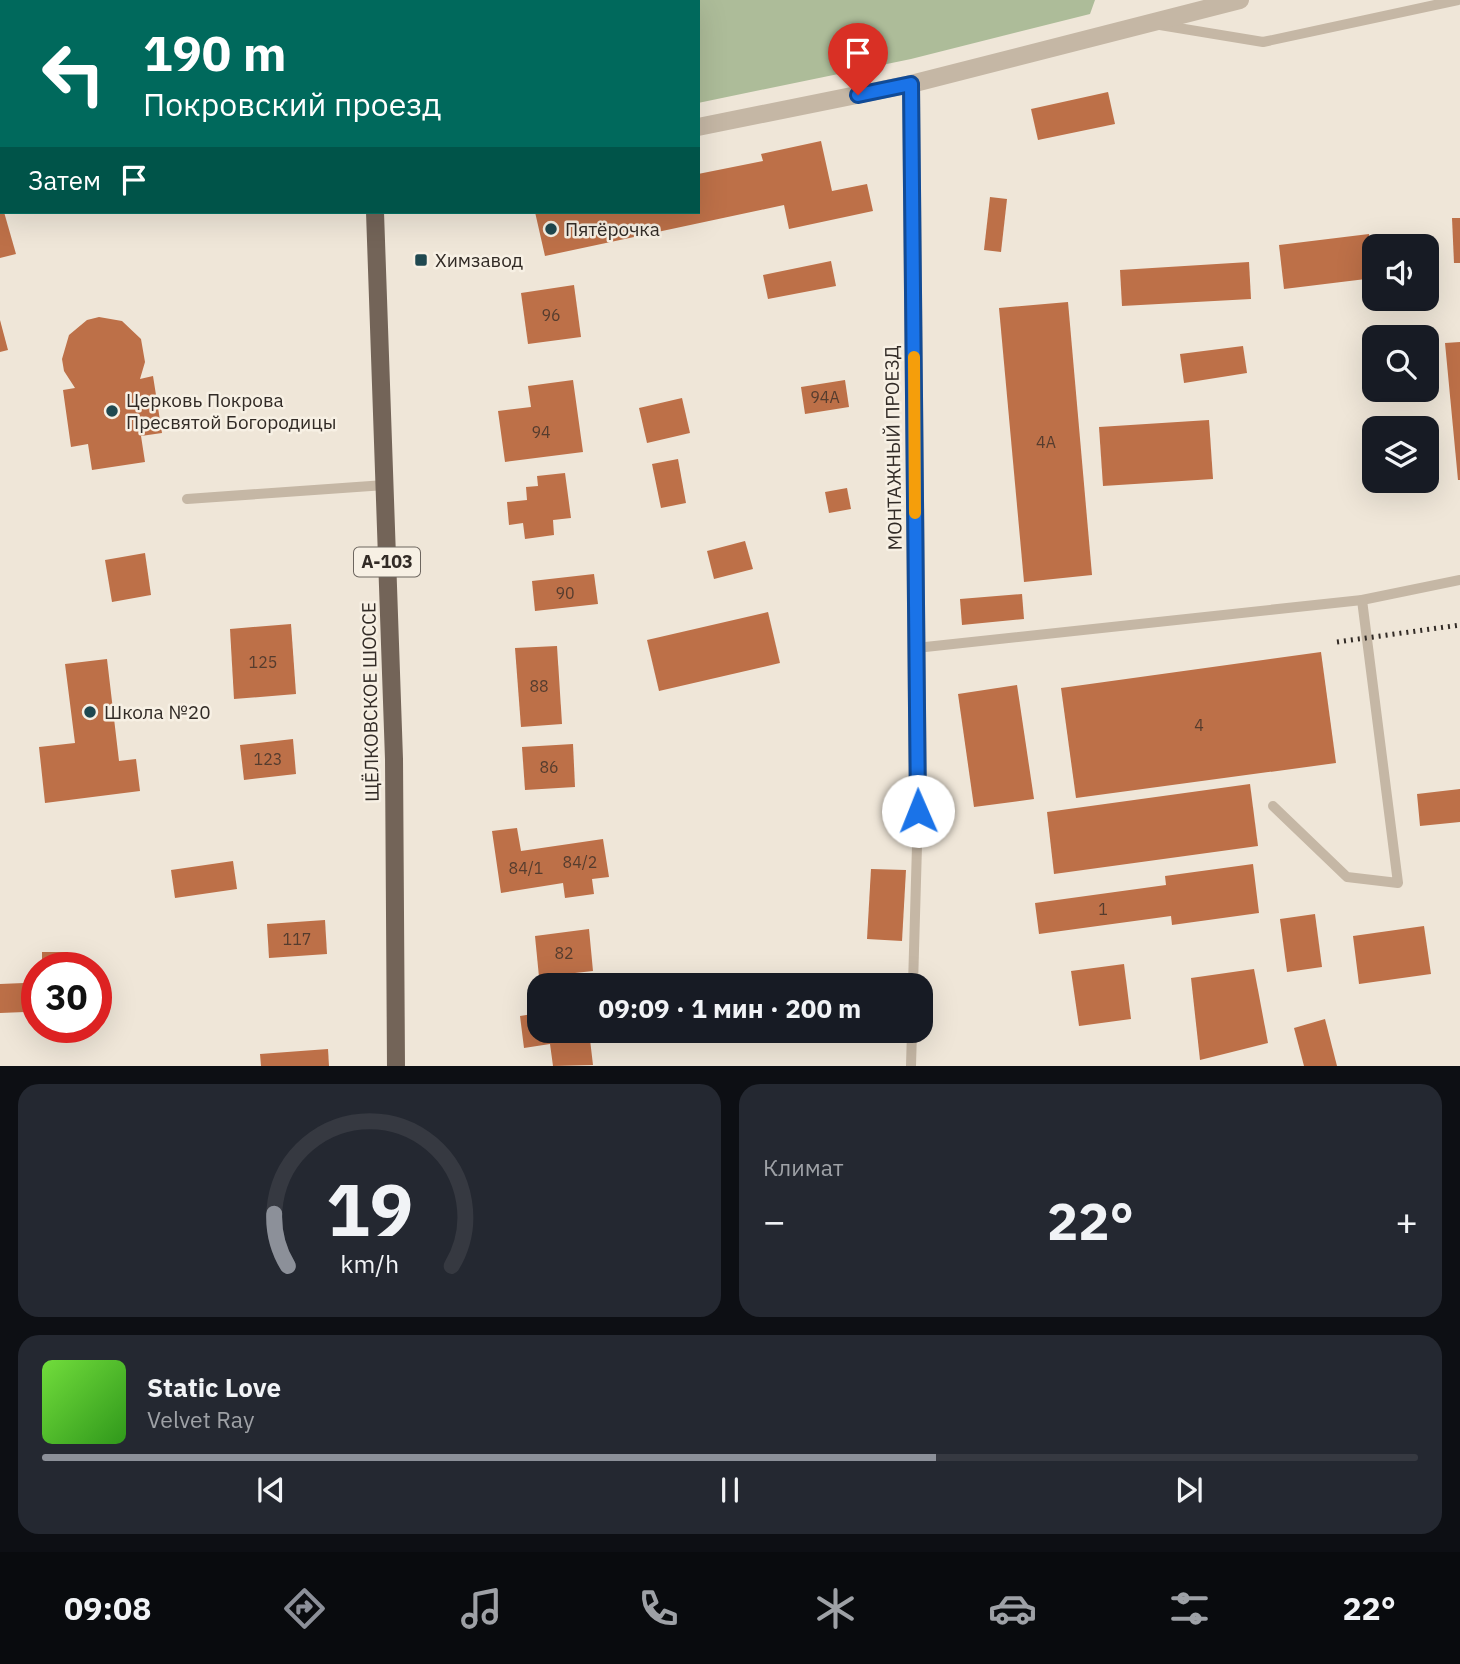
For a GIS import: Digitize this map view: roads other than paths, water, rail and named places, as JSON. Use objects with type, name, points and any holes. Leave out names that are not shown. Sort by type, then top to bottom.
[{"type":"main road","name":"ЩЁЛКОВСКОЕ ШОССЕ","points":[[374,214],[394,759],[396,1066]]},
{"type":"street","points":[[700,127],[911,84],[1240,0]]},
{"type":"street","name":"МОНТАЖНЫЙ ПРОЕЗД","points":[[911,84],[918,811]]},
{"type":"lane","points":[[1154,24],[1263,43],[1458,0]]},
{"type":"lane","points":[[187,499],[385,485]]},
{"type":"lane","points":[[916,648],[1362,600],[1460,580]]},
{"type":"lane","points":[[1273,806],[1347,877],[1398,883],[1362,600]]},
{"type":"lane","points":[[914,973],[918,811]]},
{"type":"lane","points":[[911,1066],[912,1043]]},
{"type":"railway","points":[[1337,642],[1460,625]]},
{"type":"place","name":"Пятёрочка","points":[[551,229]]},
{"type":"place","name":"Химзавод","points":[[421,260]]},
{"type":"place","name":"Церковь Покрова Пресвятой Богородицы","points":[[112,411]]},
{"type":"place","name":"Школа №20","points":[[90,712]]}]
